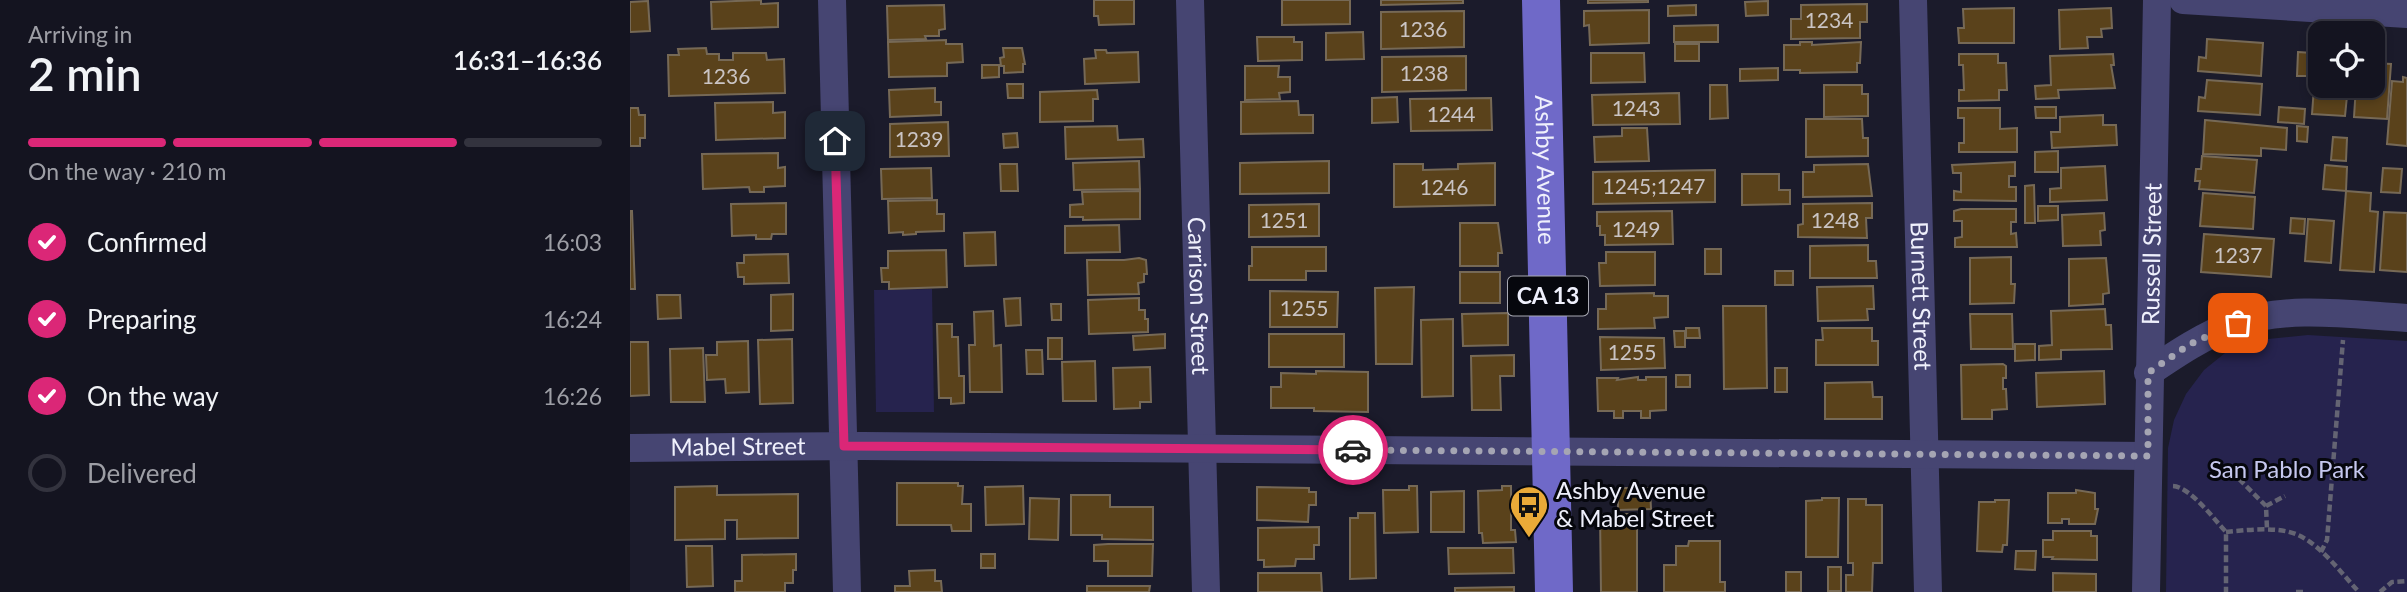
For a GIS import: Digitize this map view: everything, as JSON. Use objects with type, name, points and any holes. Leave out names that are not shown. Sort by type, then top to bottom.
[{"type":"main road","name":"Ashby Avenue","points":[[1541,0],[1554,592]]},
{"type":"street","points":[[832,0],[847,592]]},
{"type":"street","name":"Carrison Street","points":[[1190,0],[1206,592]]},
{"type":"street","name":"Burnett Street","points":[[1913,0],[1928,592]]},
{"type":"street","name":"Russell Street","points":[[2146,592],[2157,0]]},
{"type":"street","points":[[2183,0],[2407,14]]},
{"type":"street","points":[[2148,373],[2190,344],[2238,323],[2292,313],[2407,318]]},
{"type":"street","name":"Mabel Street","points":[[630,448],[844,446],[2148,456]]},
{"type":"path","points":[[2321,552],[2327,540],[2342,347],[2347,315]]},
{"type":"path","points":[[2239,479],[2266,506],[2267,530]]},
{"type":"path","points":[[2148,485],[2179,486],[2204,507],[2226,532],[2226,592]]},
{"type":"path","points":[[2266,506],[2285,496]]},
{"type":"path","points":[[2226,532],[2267,530],[2297,534],[2321,552],[2359,592]]},
{"type":"path","points":[[2380,592],[2392,582],[2407,581]]},
{"type":"path","points":[[2295,592],[2305,592]]},
{"type":"green space","points":[[932,289],[934,412],[876,412],[874,290]]},
{"type":"green space","name":"San Pablo Park","points":[[2308,335],[2407,341],[2407,592],[2166,592],[2168,448],[2174,420],[2186,394],[2204,370],[2230,349],[2268,339]]},
{"type":"building","points":[[761,0],[761,4],[778,3],[778,27],[712,29],[711,2]]},
{"type":"building","points":[[1094,0],[1134,0],[1134,24],[1099,25],[1098,16],[1094,16]]},
{"type":"building","points":[[1282,0],[1350,0],[1350,24],[1282,25]]},
{"type":"building","points":[[1381,0],[1463,0],[1463,3],[1381,5]]},
{"type":"building","points":[[1588,0],[1648,0],[1648,2],[1588,3]]},
{"type":"building","points":[[648,1],[650,31],[630,32],[630,2]]},
{"type":"building","points":[[1768,1],[1768,15],[1746,16],[1745,2]]},
{"type":"building","points":[[1867,4],[1867,22],[1860,22],[1860,38],[1791,39],[1791,19],[1801,19],[1801,5]]},
{"type":"building","points":[[944,5],[945,29],[939,30],[939,36],[888,40],[887,6]]},
{"type":"building","points":[[1696,5],[1696,15],[1668,16],[1668,6]]},
{"type":"building","points":[[2014,8],[2014,43],[1959,43],[1958,28],[1964,28],[1963,9]]},
{"type":"building","points":[[2111,8],[2112,28],[2101,29],[2102,37],[2087,37],[2088,48],[2060,49],[2059,10]]},
{"type":"building","points":[[1649,10],[1649,43],[1590,45],[1589,25],[1584,26],[1584,11]]},
{"type":"building","points":[[1464,11],[1464,47],[1381,49],[1381,12]]},
{"type":"building","points":[[1718,25],[1718,42],[1674,42],[1674,26]]},
{"type":"building","points":[[1363,32],[1364,59],[1326,60],[1326,33]]},
{"type":"building","points":[[1257,37],[1294,37],[1294,42],[1302,42],[1302,60],[1258,61]]},
{"type":"building","points":[[2207,39],[2263,43],[2261,76],[2198,71],[2199,57],[2206,58]]},
{"type":"building","points":[[946,40],[946,44],[962,44],[963,62],[947,63],[947,76],[889,77],[888,42]]},
{"type":"building","points":[[1800,42],[1812,42],[1812,45],[1861,42],[1857,72],[1800,73],[1800,70],[1784,70],[1784,45],[1800,45]]},
{"type":"building","points":[[1675,44],[1699,44],[1699,61],[1675,61]]},
{"type":"building","points":[[706,48],[707,54],[719,54],[719,60],[733,60],[733,53],[766,53],[767,60],[784,59],[785,93],[669,96],[668,55],[679,55],[678,49]]},
{"type":"building","points":[[1003,48],[1022,48],[1025,64],[1023,72],[1004,73],[1000,58],[1004,57]]},
{"type":"building","points":[[1095,50],[1106,50],[1107,53],[1138,52],[1139,82],[1085,84],[1084,59],[1096,58]]},
{"type":"building","points":[[2298,52],[2308,53],[2308,76],[2297,76]]},
{"type":"building","points":[[1591,53],[1644,53],[1645,82],[1591,83]]},
{"type":"building","points":[[1959,54],[1998,54],[1998,63],[2006,63],[2007,90],[1999,90],[1999,100],[1959,101],[1959,90],[1964,90],[1963,65],[1959,65]]},
{"type":"building","points":[[2113,54],[2114,65],[2111,65],[2115,88],[2058,90],[2059,98],[2036,99],[2035,86],[2051,85],[2050,56]]},
{"type":"building","points":[[1466,56],[1466,90],[1382,92],[1382,57]]},
{"type":"building","points":[[2385,64],[2391,64],[2387,119],[2354,117],[2355,98],[2385,98]]},
{"type":"building","points":[[982,65],[999,65],[999,77],[982,78]]},
{"type":"building","points":[[1245,66],[1279,66],[1278,77],[1290,77],[1290,92],[1279,93],[1280,99],[1245,100]]},
{"type":"building","points":[[1778,68],[1778,80],[1740,81],[1740,69]]},
{"type":"building","points":[[2403,77],[2407,78],[2407,146],[2387,144],[2392,81],[2403,82]]},
{"type":"building","points":[[2207,80],[2262,84],[2260,115],[2198,111],[2199,97],[2205,98]]},
{"type":"building","points":[[1007,84],[1023,84],[1023,98],[1008,98]]},
{"type":"building","points":[[1710,85],[1727,85],[1728,118],[1710,119]]},
{"type":"building","points":[[1824,85],[1862,85],[1862,94],[1868,94],[1868,116],[1824,117]]},
{"type":"building","points":[[935,88],[935,102],[941,102],[941,115],[890,117],[889,90]]},
{"type":"building","points":[[1097,90],[1098,99],[1093,99],[1093,121],[1040,122],[1040,92]]},
{"type":"building","points":[[1679,93],[1680,124],[1593,125],[1592,95]]},
{"type":"building","points":[[1397,97],[1398,122],[1372,123],[1372,98]]},
{"type":"building","points":[[1491,98],[1492,130],[1411,131],[1410,99]]},
{"type":"building","points":[[2313,98],[2347,98],[2345,116],[2312,114]]},
{"type":"building","points":[[1298,101],[1299,115],[1313,115],[1313,133],[1241,134],[1241,102]]},
{"type":"building","points":[[773,102],[773,113],[785,112],[785,138],[716,140],[715,103]]},
{"type":"building","points":[[2035,107],[2056,107],[2056,118],[2036,118]]},
{"type":"building","points":[[2279,107],[2305,109],[2304,124],[2278,122]]},
{"type":"building","points":[[630,108],[638,108],[639,115],[645,115],[645,138],[640,138],[640,146],[630,146]]},
{"type":"building","points":[[1958,108],[2000,108],[2000,129],[2017,128],[2017,152],[1959,152],[1959,143],[1964,143],[1964,118],[1958,118]]},
{"type":"building","points":[[2103,115],[2103,125],[2116,125],[2117,145],[2052,148],[2051,132],[2060,132],[2060,117]]},
{"type":"building","points":[[1806,119],[1862,119],[1863,138],[1868,138],[1868,156],[1806,157]]},
{"type":"building","points":[[2205,120],[2287,128],[2286,150],[2261,148],[2261,156],[2203,154]]},
{"type":"building","points":[[948,122],[949,156],[890,157],[890,124]]},
{"type":"building","points":[[1117,126],[1118,140],[1143,139],[1144,157],[1066,159],[1065,127]]},
{"type":"building","points":[[2297,126],[2308,127],[2307,142],[2297,141]]},
{"type":"building","points":[[1622,128],[1647,128],[1649,161],[1595,162],[1594,137],[1622,136]]},
{"type":"building","points":[[1017,133],[1018,147],[1004,148],[1003,134]]},
{"type":"building","points":[[2333,137],[2347,138],[2346,161],[2331,160]]},
{"type":"building","points":[[2058,151],[2058,172],[2035,172],[2035,152]]},
{"type":"building","points":[[778,153],[778,168],[785,167],[785,186],[764,187],[764,192],[750,192],[749,187],[703,189],[702,154]]},
{"type":"building","points":[[2202,156],[2257,160],[2254,193],[2199,189],[2200,181],[2195,181],[2196,169],[2201,169]]},
{"type":"building","points":[[1139,161],[1140,189],[1074,190],[1073,163]]},
{"type":"building","points":[[1329,161],[1329,193],[1240,194],[1240,163]]},
{"type":"building","points":[[2015,162],[2015,176],[2009,176],[2009,187],[2016,187],[2016,201],[1954,200],[1954,191],[1961,192],[1961,173],[1953,173],[1952,165]]},
{"type":"building","points":[[1495,163],[1495,205],[1394,207],[1394,164],[1423,164],[1423,170],[1458,169],[1458,164]]},
{"type":"building","points":[[1000,164],[1017,164],[1018,191],[1001,191]]},
{"type":"building","points":[[1868,164],[1872,196],[1803,197],[1803,172],[1814,172],[1814,165]]},
{"type":"building","points":[[2325,165],[2347,167],[2346,191],[2323,189]]},
{"type":"building","points":[[2105,166],[2107,200],[2050,202],[2050,189],[2061,188],[2061,168]]},
{"type":"building","points":[[931,168],[932,198],[882,199],[881,169]]},
{"type":"building","points":[[2383,168],[2402,169],[2400,193],[2381,192]]},
{"type":"building","points":[[1715,170],[1715,202],[1593,204],[1593,172]]},
{"type":"building","points":[[1742,174],[1779,174],[1779,190],[1790,190],[1790,204],[1742,205]]},
{"type":"building","points":[[2034,185],[2035,223],[2025,223],[2025,186]]},
{"type":"building","points":[[1140,191],[1140,219],[1083,220],[1083,217],[1070,217],[1070,205],[1083,204],[1082,192]]},
{"type":"building","points":[[2346,191],[2371,193],[2370,211],[2378,212],[2374,272],[2340,270]]},
{"type":"building","points":[[2203,193],[2255,197],[2253,229],[2200,226]]},
{"type":"building","points":[[937,200],[937,214],[944,214],[944,231],[903,235],[903,232],[889,233],[888,201]]},
{"type":"building","points":[[786,203],[786,234],[772,234],[771,239],[756,239],[756,235],[732,236],[731,204]]},
{"type":"building","points":[[1872,203],[1872,218],[1866,218],[1867,238],[1798,237],[1798,225],[1803,224],[1803,204]]},
{"type":"building","points":[[1319,204],[1319,236],[1249,237],[1249,205]]},
{"type":"building","points":[[2038,206],[2058,206],[2058,220],[2038,221]]},
{"type":"building","points":[[2016,209],[2016,222],[2011,222],[2011,234],[2016,233],[2017,247],[1955,247],[1955,238],[1962,237],[1962,221],[1954,221],[1954,211]]},
{"type":"building","points":[[632,211],[635,289],[630,289]]},
{"type":"building","points":[[1672,211],[1673,244],[1605,245],[1605,235],[1600,235],[1600,226],[1597,226],[1597,212]]},
{"type":"building","points":[[2384,212],[2407,213],[2407,272],[2380,270]]},
{"type":"building","points":[[2104,213],[2105,230],[2100,231],[2101,245],[2063,246],[2062,215]]},
{"type":"building","points":[[2291,218],[2305,219],[2304,234],[2290,233]]},
{"type":"building","points":[[2308,219],[2334,221],[2331,263],[2305,261]]},
{"type":"building","points":[[1460,223],[1498,223],[1502,253],[1498,253],[1498,266],[1460,266]]},
{"type":"building","points":[[1119,225],[1120,252],[1065,253],[1065,226]]},
{"type":"building","points":[[995,232],[996,265],[965,266],[964,233]]},
{"type":"building","points":[[2204,234],[2274,239],[2271,277],[2201,272]]},
{"type":"building","points":[[1868,245],[1868,261],[1876,261],[1877,278],[1810,278],[1810,246]]},
{"type":"building","points":[[1252,247],[1326,247],[1326,271],[1306,271],[1306,280],[1249,280]]},
{"type":"building","points":[[1705,249],[1721,249],[1721,274],[1705,274]]},
{"type":"building","points":[[946,250],[947,287],[889,289],[889,282],[882,282],[881,268],[888,268],[888,251]]},
{"type":"building","points":[[1606,252],[1655,252],[1655,285],[1600,286],[1599,263],[1606,263]]},
{"type":"building","points":[[788,254],[789,283],[744,284],[744,277],[738,277],[737,263],[744,263],[744,255]]},
{"type":"building","points":[[2011,257],[2011,284],[2015,284],[2014,303],[1970,304],[1970,258]]},
{"type":"building","points":[[2106,258],[2109,293],[2103,294],[2103,304],[2069,306],[2069,259]]},
{"type":"building","points":[[1087,260],[1146,260],[1147,274],[1144,274],[1144,282],[1138,283],[1139,294],[1088,295]]},
{"type":"building","points":[[1775,271],[1793,271],[1793,285],[1775,285]]},
{"type":"building","points":[[1460,272],[1500,272],[1500,303],[1460,303]]},
{"type":"building","points":[[1873,286],[1874,309],[1867,309],[1868,320],[1818,321],[1817,287]]},
{"type":"building","points":[[1414,287],[1412,364],[1376,364],[1375,288]]},
{"type":"building","points":[[1270,291],[1338,292],[1337,327],[1270,327]]},
{"type":"building","points":[[1654,293],[1654,296],[1668,296],[1668,317],[1654,318],[1655,328],[1598,329],[1598,309],[1606,309],[1606,294]]},
{"type":"building","points":[[793,294],[793,330],[771,331],[771,295]]},
{"type":"building","points":[[657,295],[680,295],[681,318],[658,319]]},
{"type":"building","points":[[1020,298],[1021,325],[1006,326],[1004,299]]},
{"type":"building","points":[[1139,298],[1139,310],[1145,310],[1145,319],[1148,319],[1148,332],[1089,334],[1088,300]]},
{"type":"building","points":[[1051,304],[1061,304],[1061,320],[1052,320]]},
{"type":"building","points":[[1723,306],[1766,306],[1767,388],[1724,389]]},
{"type":"building","points":[[2105,309],[2106,325],[2111,325],[2112,349],[2061,350],[2061,359],[2039,360],[2039,346],[2052,345],[2051,311]]},
{"type":"building","points":[[993,311],[994,346],[1001,345],[1002,392],[970,392],[969,345],[975,345],[974,312]]},
{"type":"building","points":[[1508,313],[1508,345],[1463,346],[1462,314]]},
{"type":"building","points":[[1970,314],[2012,314],[2013,349],[1971,349]]},
{"type":"building","points":[[1453,319],[1453,396],[1422,397],[1421,320]]},
{"type":"building","points":[[937,324],[952,324],[952,337],[958,337],[959,376],[964,376],[964,403],[951,404],[951,398],[939,398]]},
{"type":"building","points":[[1686,328],[1699,328],[1700,338],[1686,338]]},
{"type":"building","points":[[1822,328],[1872,328],[1872,341],[1878,341],[1878,365],[1816,365],[1816,340],[1823,340]]},
{"type":"building","points":[[1674,331],[1685,331],[1685,347],[1675,347]]},
{"type":"building","points":[[1165,334],[1165,348],[1134,350],[1133,336]]},
{"type":"building","points":[[1269,334],[1344,334],[1344,367],[1269,367]]},
{"type":"building","points":[[1600,337],[1664,338],[1665,368],[1601,370]]},
{"type":"building","points":[[1048,338],[1062,338],[1062,359],[1048,359]]},
{"type":"building","points":[[792,339],[793,403],[760,404],[758,340]]},
{"type":"building","points":[[748,341],[749,392],[726,393],[725,379],[707,380],[706,355],[717,355],[717,342]]},
{"type":"building","points":[[630,342],[648,342],[649,395],[630,396]]},
{"type":"building","points":[[2015,344],[2035,344],[2035,360],[2015,361]]},
{"type":"building","points":[[703,348],[705,402],[671,402],[670,349]]},
{"type":"building","points":[[1026,350],[1042,350],[1043,374],[1027,374]]},
{"type":"building","points":[[1514,355],[1514,376],[1500,376],[1501,410],[1472,410],[1471,356]]},
{"type":"building","points":[[1095,361],[1096,401],[1063,401],[1062,362]]},
{"type":"building","points":[[1961,365],[2006,366],[2003,389],[2006,389],[2007,409],[1992,410],[1992,419],[1962,419]]},
{"type":"building","points":[[1150,367],[1151,402],[1140,402],[1140,408],[1114,409],[1113,368]]},
{"type":"building","points":[[1775,368],[1787,368],[1787,392],[1775,392]]},
{"type":"building","points":[[1316,371],[1368,372],[1368,412],[1271,408],[1271,387],[1281,387],[1281,373],[1316,374]]},
{"type":"building","points":[[2104,371],[2105,404],[2037,407],[2036,373]]},
{"type":"building","points":[[1676,375],[1690,375],[1690,387],[1676,387]]},
{"type":"building","points":[[1638,377],[1638,380],[1646,380],[1646,377],[1666,377],[1666,410],[1650,411],[1650,418],[1641,418],[1641,411],[1623,411],[1623,418],[1614,418],[1614,411],[1598,411],[1597,378],[1618,378],[1617,380]]},
{"type":"building","points":[[1872,382],[1873,397],[1882,397],[1882,419],[1825,419],[1825,383]]},
{"type":"building","points":[[897,483],[958,483],[958,486],[963,486],[962,504],[971,504],[971,531],[952,531],[951,525],[897,525]]},
{"type":"building","points":[[717,486],[717,495],[798,494],[798,538],[737,539],[737,520],[725,520],[725,539],[675,540],[675,487]]},
{"type":"building","points":[[1023,486],[1024,524],[986,525],[985,487]]},
{"type":"building","points":[[1409,486],[1417,486],[1418,532],[1384,533],[1383,490],[1409,490]]},
{"type":"building","points":[[1502,486],[1511,486],[1511,530],[1515,530],[1516,542],[1483,543],[1482,533],[1479,533],[1478,491],[1502,490]]},
{"type":"building","points":[[1257,487],[1309,488],[1309,492],[1316,492],[1316,505],[1309,505],[1308,522],[1257,520]]},
{"type":"building","points":[[1618,488],[1650,488],[1651,509],[1618,510]]},
{"type":"building","points":[[2076,490],[2095,493],[2095,509],[2098,509],[2095,524],[2069,524],[2069,519],[2062,519],[2062,523],[2048,523],[2048,493],[2076,493]]},
{"type":"building","points":[[1464,491],[1464,532],[1431,532],[1431,492]]},
{"type":"building","points":[[1071,495],[1110,495],[1110,507],[1153,507],[1153,540],[1102,539],[1102,535],[1071,535]]},
{"type":"building","points":[[1030,498],[1059,499],[1058,540],[1029,539]]},
{"type":"building","points":[[1839,498],[1838,557],[1806,557],[1806,501]]},
{"type":"building","points":[[1848,499],[1866,499],[1866,505],[1882,505],[1882,563],[1873,563],[1872,592],[1846,592],[1846,575],[1853,575],[1853,563],[1848,563]]},
{"type":"building","points":[[2009,500],[2007,545],[2003,545],[2002,552],[1977,551],[1979,502]]},
{"type":"building","points":[[1358,513],[1375,513],[1376,578],[1350,579],[1350,518],[1358,518]]},
{"type":"building","points":[[1600,514],[1637,514],[1637,592],[1601,592]]},
{"type":"building","points":[[1319,527],[1319,545],[1314,545],[1314,559],[1296,559],[1295,566],[1264,567],[1264,560],[1258,560],[1258,528]]},
{"type":"building","points":[[2053,531],[2091,531],[2091,536],[2097,536],[2097,560],[2043,557],[2043,540],[2053,540]]},
{"type":"building","points":[[1689,541],[1720,541],[1720,582],[1725,582],[1725,592],[1664,592],[1664,565],[1676,565],[1676,546],[1688,546]]},
{"type":"building","points":[[1153,544],[1152,576],[1108,576],[1108,561],[1094,561],[1094,545]]},
{"type":"building","points":[[686,546],[712,546],[713,586],[687,587]]},
{"type":"building","points":[[1448,548],[1513,548],[1514,573],[1449,574]]},
{"type":"building","points":[[2016,551],[2036,551],[2035,570],[2015,569]]},
{"type":"building","points":[[796,554],[793,583],[785,583],[785,592],[735,592],[735,581],[742,581],[742,555]]},
{"type":"building","points":[[981,554],[995,554],[995,568],[981,568]]},
{"type":"building","points":[[1828,567],[1841,567],[1841,591],[1828,591]]},
{"type":"building","points":[[935,570],[935,581],[941,581],[942,592],[895,592],[895,586],[910,586],[909,571]]},
{"type":"building","points":[[1786,572],[1801,572],[1801,592],[1786,592]]},
{"type":"building","points":[[1258,573],[1321,573],[1322,592],[1258,592]]},
{"type":"building","points":[[2053,573],[2096,574],[2096,592],[2053,592]]},
{"type":"building","points":[[1087,586],[1150,586],[1149,592],[1087,592]]},
{"type":"building","points":[[1514,587],[1514,592],[1455,592],[1455,588]]},
{"type":"way so far","points":[[1353,450],[2148,456],[2148,373],[2190,344],[2238,323]]},
{"type":"place","name":"Ashby Avenue & Mabel Street","points":[[1529,539]]},
{"type":"route","points":[[835,141],[844,446],[1353,450]]}]
